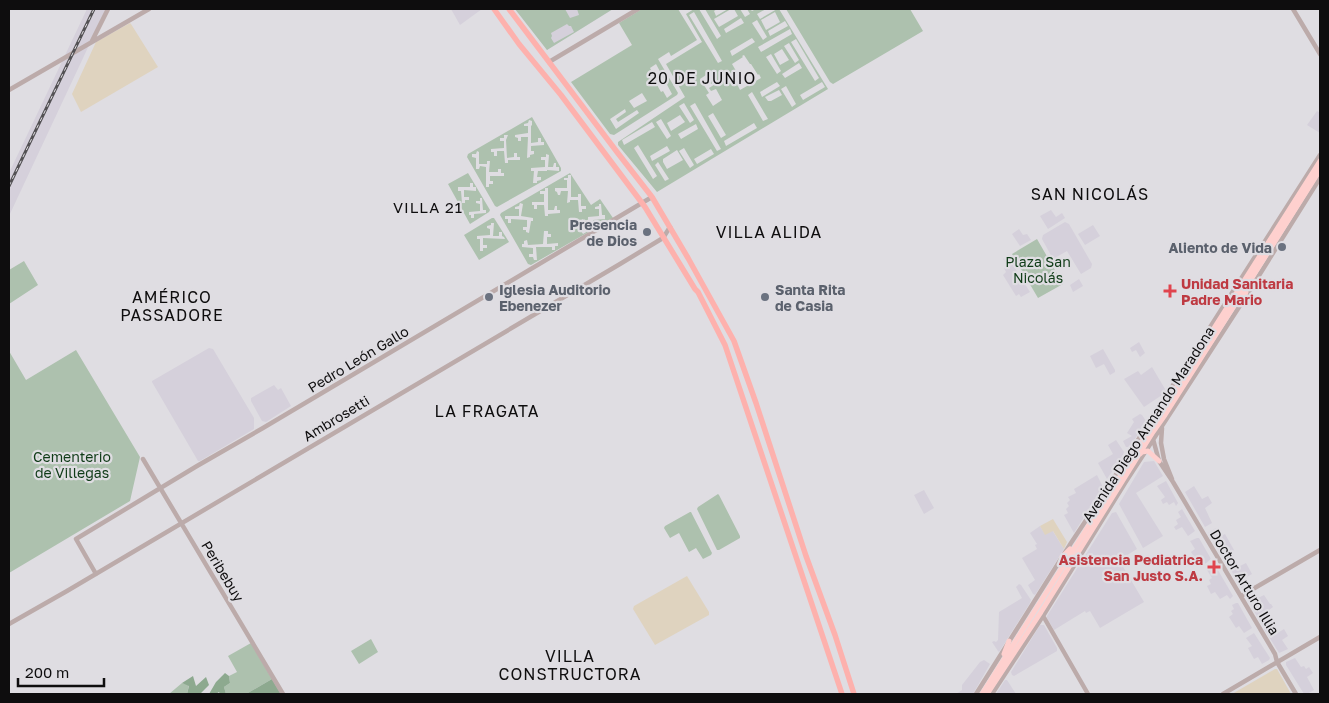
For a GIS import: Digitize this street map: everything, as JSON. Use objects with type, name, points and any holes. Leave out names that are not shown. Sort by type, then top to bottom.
[{"type":"highway","points":[[494,9],[642,203],[698,292],[725,345],[842,694]]},
{"type":"highway","points":[[509,9],[652,197],[722,318],[737,349],[756,402],[806,556],[854,694]]},
{"type":"highway","points":[[534,62],[544,54]]},
{"type":"main road","points":[[1319,166],[1320,155]]},
{"type":"main road","name":"Avenida Diego Armando Maradona","points":[[989,693],[1082,535],[1319,166]]},
{"type":"main road","name":"Avenida Diego Armando Maradona","points":[[982,694],[1092,529],[1249,284],[1319,166]]},
{"type":"main road","points":[[1277,229],[1295,195]]},
{"type":"main road","points":[[1256,262],[1262,247],[1270,240]]},
{"type":"main road","points":[[1234,306],[1243,301],[1249,284]]},
{"type":"main road","points":[[1188,369],[1193,355],[1206,342]]},
{"type":"main road","points":[[1162,425],[1165,415]]},
{"type":"main road","points":[[1138,456],[1146,451],[1150,452],[1158,461]]},
{"type":"main road","points":[[1062,558],[1082,535],[1095,508],[1109,492]]},
{"type":"main road","points":[[1075,564],[1092,529]]},
{"type":"main road","points":[[998,668],[1009,641]]},
{"type":"main road","points":[[989,693],[1001,680]]},
{"type":"street","points":[[92,42],[108,9]]},
{"type":"street","points":[[9,90],[149,9]]},
{"type":"street","points":[[549,62],[638,9]]},
{"type":"street","points":[[1293,9],[1320,54]]},
{"type":"street","name":"Avenida Diego Armando Maradona","points":[[1001,680],[1039,609],[1062,558],[1320,155]]},
{"type":"street","name":"Avenida Diego Armando Maradona","points":[[976,694],[1009,641],[1039,609],[1075,564],[1320,178]]},
{"type":"street","name":"Pedro León Gallo","points":[[96,574],[76,539],[652,197]]},
{"type":"street","name":"Ambrosetti","points":[[9,624],[663,238],[670,227]]},
{"type":"street","name":"Doctor Arturo Illia","points":[[1162,425],[1161,443],[1164,459],[1173,482]]},
{"type":"street","name":"Doctor Arturo Illia","points":[[1151,426],[1158,461],[1173,482],[1241,596],[1296,694]]},
{"type":"street","name":"Peribebuy","points":[[143,458],[283,694]]},
{"type":"street","points":[[1241,596],[1320,550]]},
{"type":"street","points":[[1039,609],[1088,694]]},
{"type":"street","points":[[1223,694],[1320,636]]},
{"type":"shaded area","points":[[87,9],[106,9],[9,216],[9,173]]},
{"type":"shaded area","points":[[451,9],[482,9],[460,25]]},
{"type":"shaded area","points":[[515,9],[613,9],[547,50]]},
{"type":"shaded area","points":[[130,23],[158,67],[81,112],[72,94],[96,42]]},
{"type":"shaded area","points":[[1317,111],[1320,113],[1320,133],[1307,125]]},
{"type":"shaded area","points":[[1051,210],[1056,217],[1062,213],[1065,218],[1048,229],[1040,216]]},
{"type":"shaded area","points":[[1065,222],[1069,224],[1092,264],[1091,268],[1081,274],[1067,251],[1053,259],[1042,239],[1043,235]]},
{"type":"shaded area","points":[[1093,225],[1100,236],[1085,245],[1078,234]]},
{"type":"shaded area","points":[[1019,229],[1023,235],[1027,234],[1031,240],[1020,246],[1012,234]]},
{"type":"shaded area","points":[[1008,257],[1030,292],[1021,297],[1019,294],[1016,296],[1003,275],[1006,272],[1004,268],[1008,266],[1003,259]]},
{"type":"shaded area","points":[[1079,279],[1083,286],[1073,292],[1070,285]]},
{"type":"shaded area","points":[[1139,342],[1145,353],[1140,357],[1136,350],[1132,352],[1130,348]]},
{"type":"shaded area","points":[[209,348],[213,349],[254,418],[254,429],[198,461],[152,381]]},
{"type":"shaded area","points":[[1103,349],[1115,370],[1110,375],[1104,364],[1096,368],[1090,356]]},
{"type":"shaded area","points":[[1152,367],[1165,389],[1162,395],[1144,407],[1124,379],[1138,371],[1141,375]]},
{"type":"shaded area","points":[[274,385],[278,390],[281,388],[291,406],[266,422],[262,421],[251,398]]},
{"type":"shaded area","points":[[1140,414],[1146,421],[1130,447],[1126,447],[1123,441],[1132,436],[1127,433],[1134,422],[1132,419]]},
{"type":"shaded area","points":[[1116,440],[1124,452],[1107,479],[1098,463],[1113,454],[1108,445]]},
{"type":"shaded area","points":[[1154,461],[1163,476],[1136,493],[1163,536],[1143,548],[1119,504],[1144,462]]},
{"type":"shaded area","points":[[1097,475],[1102,488],[1074,533],[1064,515],[1068,513],[1066,509],[1069,506],[1067,503],[1070,500],[1068,497],[1076,493],[1074,489]]},
{"type":"shaded area","points":[[1166,481],[1178,503],[1176,506],[1174,502],[1169,505],[1167,502],[1163,504],[1161,500],[1165,497],[1157,486]]},
{"type":"shaded area","points":[[1194,486],[1202,499],[1208,496],[1212,503],[1205,508],[1212,523],[1205,527],[1185,492]]},
{"type":"shaded area","points":[[924,490],[934,508],[924,514],[914,495]]},
{"type":"shaded area","points":[[1182,509],[1195,531],[1188,536],[1182,527],[1176,530],[1174,527],[1178,524],[1176,520],[1181,517],[1178,512]]},
{"type":"shaded area","points":[[1116,512],[1137,549],[1119,560],[1144,602],[1100,628],[1090,611],[1086,613],[1085,611],[1054,630],[1047,616],[1112,513]]},
{"type":"shaded area","points":[[1053,519],[1067,542],[1064,549],[1053,531],[1045,535],[1040,526]]},
{"type":"shaded area","points":[[1040,526],[1045,534],[1052,530],[1064,549],[1035,595],[1028,585],[1035,580],[1022,558],[1037,549],[1035,545],[1037,544],[1030,533]]},
{"type":"shaded area","points":[[1216,528],[1221,536],[1225,534],[1234,550],[1223,557],[1208,533]]},
{"type":"shaded area","points":[[1199,538],[1211,559],[1205,564],[1203,560],[1198,563],[1191,552],[1195,549],[1190,541]]},
{"type":"shaded area","points":[[1233,558],[1238,567],[1246,563],[1252,574],[1245,578],[1250,587],[1243,591],[1227,563],[1227,561]]},
{"type":"shaded area","points":[[1215,565],[1233,596],[1230,599],[1227,595],[1220,599],[1215,592],[1211,594],[1207,586],[1211,584],[1209,580],[1212,578],[1207,570]]},
{"type":"shaded area","points":[[687,576],[709,615],[655,645],[633,609],[634,606]]},
{"type":"shaded area","points":[[1019,584],[1031,600],[999,652],[992,642],[998,640],[999,612],[1022,598],[1016,587]]},
{"type":"shaded area","points":[[1255,592],[1258,598],[1264,595],[1273,607],[1263,614],[1266,619],[1261,623],[1247,599],[1247,596]]},
{"type":"shaded area","points":[[1238,603],[1252,628],[1244,633],[1239,626],[1236,628],[1229,617],[1233,614],[1231,611],[1234,609],[1232,605]]},
{"type":"shaded area","points":[[1040,625],[1044,625],[1057,651],[1014,676],[1012,675],[1011,672]]},
{"type":"shaded area","points":[[1269,625],[1276,634],[1284,629],[1288,636],[1282,640],[1288,649],[1279,653],[1264,629]]},
{"type":"shaded area","points":[[1254,633],[1270,658],[1262,664],[1258,657],[1254,659],[1248,648],[1252,646],[1246,638]]},
{"type":"shaded area","points":[[1295,658],[1301,667],[1304,666],[1306,669],[1309,667],[1313,673],[1307,677],[1314,690],[1307,694],[1304,694],[1286,665],[1286,662]]},
{"type":"shaded area","points":[[984,660],[990,664],[973,694],[956,694],[962,690],[962,685],[980,662]]},
{"type":"shaded area","points":[[1277,669],[1291,694],[1232,694]]},
{"type":"shaded area","points":[[1005,680],[1007,680],[1016,694],[996,694]]},
{"type":"green space","points":[[515,9],[565,9],[570,18],[579,15],[577,9],[613,9],[547,50]],"holes":[[[567,24],[571,26],[574,32],[554,43],[551,33]]]},
{"type":"green space","points":[[642,9],[678,9],[697,40],[671,56],[669,52],[658,59],[678,93],[677,95],[614,135],[610,134],[571,82],[632,45],[619,23]],"holes":[[[656,64],[672,94],[667,98],[657,85],[659,84],[650,68]],[[642,93],[647,101],[634,108],[629,101]],[[625,109],[626,112],[616,119],[618,122],[637,110],[639,113],[616,129],[610,119]]]},
{"type":"green space","points":[[694,9],[699,9],[717,39],[721,36],[705,9],[717,9],[714,11],[716,16],[731,9],[714,19],[719,27],[738,16],[734,9],[740,9],[745,17],[750,14],[747,9],[752,11],[766,9],[757,14],[760,19],[779,9],[828,89],[657,192],[618,145],[618,142],[685,97],[666,64],[702,42],[686,14]],"holes":[[[694,12],[722,61],[718,63],[689,15]],[[775,12],[780,22],[766,30],[761,20]],[[741,18],[744,23],[726,33],[724,29]],[[757,20],[767,37],[763,40],[752,23]],[[785,21],[788,26],[770,36],[768,31]],[[790,29],[792,34],[761,52],[758,47]],[[752,38],[755,42],[732,56],[730,51]],[[796,39],[819,78],[815,81],[791,42]],[[789,43],[799,60],[795,63],[784,46]],[[782,49],[789,60],[780,65],[774,54]],[[771,54],[781,71],[777,74],[766,57]],[[744,55],[761,78],[740,90],[738,86],[743,83],[732,64]],[[799,63],[802,68],[785,78],[782,74]],[[706,75],[711,84],[715,81],[717,83],[709,88],[711,91],[716,89],[722,100],[713,106],[706,95],[709,93],[700,79]],[[777,82],[780,86],[762,97],[760,92]],[[822,82],[825,87],[803,100],[800,95]],[[786,86],[796,104],[792,107],[781,89]],[[779,90],[782,95],[771,101],[768,101],[765,97]],[[752,92],[768,119],[763,121],[748,95]],[[684,103],[694,120],[690,123],[679,106]],[[695,103],[721,149],[717,151],[690,106]],[[713,113],[726,135],[721,138],[708,116]],[[680,115],[685,122],[671,131],[667,123]],[[661,119],[671,136],[667,139],[656,122]],[[652,122],[655,127],[624,145],[622,140]],[[754,123],[757,128],[726,146],[724,141]],[[696,124],[698,129],[681,139],[678,134]],[[638,145],[657,176],[653,179],[634,148]],[[667,146],[670,151],[652,161],[650,156]],[[684,148],[694,165],[690,168],[679,151]],[[711,149],[714,154],[697,164],[694,159]],[[677,150],[683,160],[667,169],[663,162],[663,159]],[[658,162],[669,179],[665,181],[655,165]]]},
{"type":"green space","points":[[786,9],[910,9],[923,31],[833,84]]},
{"type":"green space","points":[[532,117],[561,168],[561,171],[497,207],[467,157],[468,154]],"holes":[[[529,120],[532,121],[531,143],[538,142],[538,138],[541,138],[541,142],[544,142],[544,145],[531,146],[531,151],[534,151],[534,154],[527,158],[528,137],[521,137],[521,141],[518,141],[515,135],[528,133],[528,126],[524,126],[524,124],[528,123]],[[504,135],[508,135],[506,140],[507,158],[514,157],[514,153],[517,153],[517,157],[520,157],[520,160],[508,160],[508,163],[505,163],[504,151],[497,151],[497,156],[494,156],[494,152],[491,152],[491,149],[504,148],[504,141],[500,141],[500,138],[504,138]],[[477,151],[479,152],[479,164],[487,164],[487,161],[490,161],[489,172],[498,172],[498,169],[501,169],[501,173],[504,173],[504,176],[490,176],[490,181],[493,181],[493,184],[489,184],[489,187],[486,187],[486,167],[480,166],[479,169],[476,169],[476,158],[472,157],[472,154],[476,154]],[[546,154],[549,155],[548,167],[553,167],[554,163],[556,163],[559,171],[538,171],[537,177],[541,177],[541,180],[533,183],[534,171],[531,171],[531,168],[545,167],[545,160],[541,160],[541,157],[546,157]]]},
{"type":"green space","points":[[468,173],[490,210],[489,212],[470,224],[448,184]],"holes":[[[470,183],[473,183],[476,191],[464,190],[464,197],[469,197],[469,200],[465,200],[465,203],[462,203],[461,191],[458,191],[458,187],[470,187]],[[480,198],[482,198],[483,210],[486,210],[486,213],[474,214],[474,218],[471,218],[469,212],[480,211],[480,204],[476,203],[476,201],[480,201]]]},
{"type":"green space","points":[[570,173],[591,205],[600,199],[613,218],[531,265],[528,264],[500,215],[501,213]],"holes":[[[568,175],[571,175],[571,197],[578,197],[578,194],[581,194],[581,206],[586,206],[586,209],[582,209],[582,212],[579,212],[578,200],[570,200],[567,203],[568,191],[561,191],[560,195],[555,191],[555,188],[567,188],[567,180],[564,180],[564,178],[568,178]],[[545,188],[548,188],[548,210],[554,210],[555,206],[557,206],[557,210],[560,210],[560,213],[545,216],[544,205],[537,205],[537,209],[534,209],[532,202],[544,202],[544,194],[540,194],[540,191],[545,191]],[[520,203],[523,204],[521,216],[533,218],[529,233],[523,230],[523,227],[527,227],[527,220],[511,219],[511,223],[508,223],[508,219],[505,219],[505,216],[519,216],[519,209],[515,209],[515,207],[519,206]],[[601,204],[602,215],[605,215],[605,219],[593,220],[593,223],[590,223],[588,217],[599,216],[599,209],[595,209],[595,207]],[[583,219],[590,230],[583,234],[576,223]],[[544,231],[548,231],[548,234],[551,234],[551,237],[547,237],[547,244],[558,243],[558,246],[555,246],[555,250],[552,250],[552,247],[536,247],[537,260],[529,257],[529,254],[533,254],[533,248],[522,247],[524,241],[527,240],[528,245],[543,244]]]},
{"type":"green space","points":[[494,218],[509,242],[479,260],[464,235]],"holes":[[[494,223],[493,236],[499,236],[499,232],[502,232],[502,236],[505,239],[483,238],[483,245],[487,245],[487,248],[483,248],[483,251],[480,251],[480,239],[477,239],[477,236],[490,235],[490,229],[487,226]]]},
{"type":"green space","name":"Plaza San Nicolás","points":[[1037,239],[1063,284],[1038,298],[1012,254]]},
{"type":"green space","points":[[24,261],[38,285],[9,304],[9,270]]},
{"type":"green space","name":"Cementerio de Villegas","points":[[76,350],[140,457],[130,501],[9,573],[9,351],[26,380]]},
{"type":"green space","points":[[718,494],[740,538],[717,550],[697,509]]},
{"type":"green space","points":[[690,512],[712,553],[703,559],[696,548],[689,552],[679,533],[670,538],[664,528]]},
{"type":"green space","points":[[371,639],[378,652],[359,664],[351,651]]},
{"type":"green space","points":[[251,643],[272,679],[246,694],[226,694],[224,687],[230,683],[229,676],[237,672],[228,656]]},
{"type":"green space","points":[[225,673],[229,676],[230,683],[224,687],[226,694],[220,694],[219,692],[209,694],[216,682]]},
{"type":"green space","points":[[193,676],[196,686],[206,677],[209,685],[200,694],[187,694],[189,686],[182,683]]},
{"type":"green space","points":[[272,679],[281,694],[246,694]]},
{"type":"green space","points":[[182,683],[189,685],[187,694],[169,694]]},
{"type":"railway","points":[[9,186],[94,9]]},
{"type":"place","name":"Presencia de Dios","points":[[647,232]]},
{"type":"place","name":"Aliento de Vida","points":[[1282,247]]},
{"type":"place","name":"Unidad Sanitaria Padre Mario","points":[[1170,291]]},
{"type":"place","name":"Iglesia Auditorio Ebenezer","points":[[489,297]]},
{"type":"place","name":"Santa Rita de Casia","points":[[765,297]]},
{"type":"place","name":"Asistencia Pediatrica San Justo S.A.","points":[[1214,567]]},
{"type":"district","name":"20 DE JUNIO","points":[[702,78]]},
{"type":"district","name":"SAN NICOLÁS","points":[[1090,194]]},
{"type":"district","name":"VILLA 21","points":[[428,207]]},
{"type":"district","name":"VILLA ALIDA","points":[[769,232]]},
{"type":"district","name":"AMÉRICO PASSADORE","points":[[172,306]]},
{"type":"district","name":"LA FRAGATA","points":[[487,411]]},
{"type":"district","name":"VILLA CONSTRUCTORA","points":[[570,665]]}]
